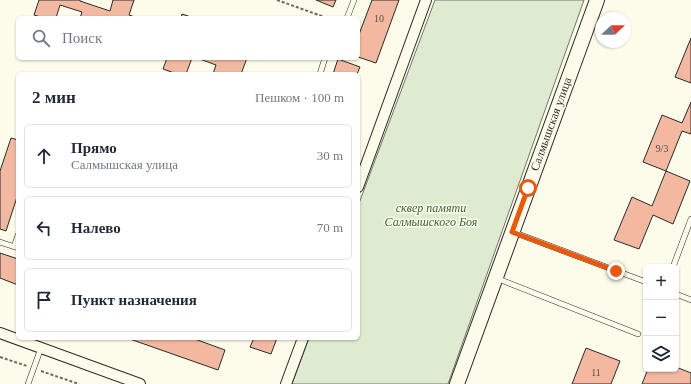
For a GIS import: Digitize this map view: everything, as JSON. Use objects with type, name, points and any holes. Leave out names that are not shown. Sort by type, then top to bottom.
[{"type":"main road","name":"Салмышская улица","points":[[457,384],[597,0]]},
{"type":"street","points":[[360,177],[426,0]]},
{"type":"street","points":[[0,333],[16,339]]},
{"type":"street","points":[[19,340],[140,384]]},
{"type":"street","points":[[286,384],[302,340]]},
{"type":"lane","points":[[348,16],[354,0]]},
{"type":"lane","points":[[321,72],[324,60]]},
{"type":"lane","points":[[675,264],[691,219]]},
{"type":"lane","points":[[512,232],[643,281]]},
{"type":"lane","points":[[0,242],[16,247]]},
{"type":"lane","points":[[495,278],[638,334]]},
{"type":"lane","points":[[679,295],[691,300]]},
{"type":"lane","points":[[28,384],[41,348]]},
{"type":"path","points":[[277,0],[321,16]]},
{"type":"green space","name":"сквер памяти Салмышского Боя","points":[[435,0],[584,0],[448,384],[292,384],[308,340],[360,340],[360,201]]},
{"type":"building","points":[[39,0],[80,0],[110,11],[113,0],[134,0],[129,15],[132,16],[81,16],[82,12],[60,5],[57,16],[34,15]]},
{"type":"building","points":[[316,0],[336,0],[333,7]]},
{"type":"building","points":[[372,0],[399,0],[376,63],[360,58],[360,32]]},
{"type":"building","points":[[691,38],[691,83],[675,77]]},
{"type":"building","points":[[166,60],[191,60],[187,72],[171,72],[163,69]]},
{"type":"building","points":[[202,60],[246,60],[242,72],[214,72],[216,65]]},
{"type":"building","points":[[338,60],[360,67],[358,72],[334,72]]},
{"type":"building","points":[[691,102],[691,134],[682,131],[666,171],[643,162],[662,115],[682,123]]},
{"type":"building","points":[[11,138],[16,139],[16,200],[6,231],[0,229],[0,171]]},
{"type":"building","points":[[666,171],[690,181],[673,224],[653,215],[639,249],[614,240],[632,197],[652,206]]},
{"type":"building","points":[[0,253],[16,258],[16,284],[0,278]]},
{"type":"building","points":[[133,340],[198,340],[225,350],[218,370]]},
{"type":"building","points":[[253,340],[276,340],[271,354],[250,347]]},
{"type":"building","points":[[586,348],[620,361],[611,384],[572,384]]},
{"type":"building","points":[[679,368],[691,373],[691,384],[642,384],[647,372],[679,372]]},
{"type":"route","points":[[528,188],[512,232],[616,271]]}]
